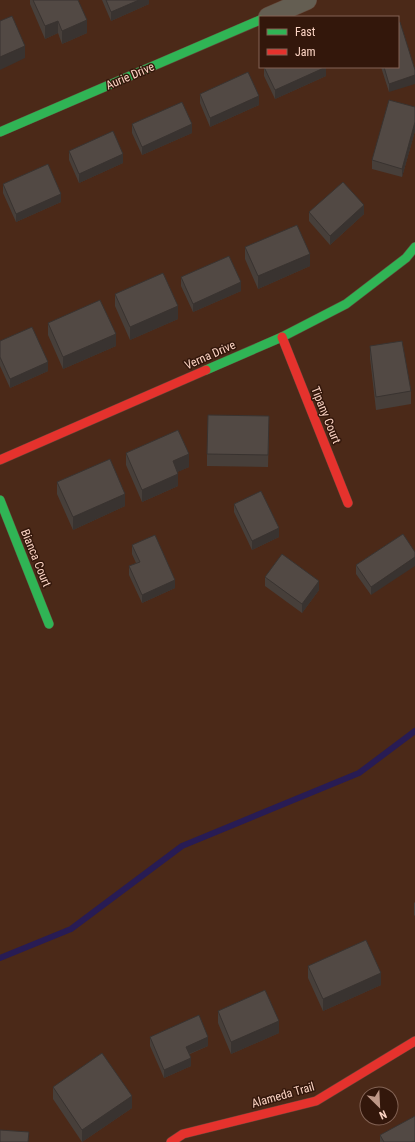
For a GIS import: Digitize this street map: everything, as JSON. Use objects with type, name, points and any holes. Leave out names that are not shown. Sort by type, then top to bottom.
[{"type":"street","points":[[270,16],[307,0]]},
{"type":"street","name":"Aurie Drive","points":[[0,132],[259,20]]},
{"type":"street","name":"Verna Drive","points":[[0,460],[282,337],[346,304],[406,258],[415,247]]},
{"type":"street","name":"Tipany Court","points":[[282,337],[348,503]]},
{"type":"street","name":"Bianca Court","points":[[0,500],[49,624]]},
{"type":"street","name":"Alameda Trail","points":[[171,1142],[183,1134],[316,1101],[415,1041]]},
{"type":"building","points":[[33,0],[78,0],[87,20],[62,31],[58,21],[45,26]]},
{"type":"building","points":[[106,0],[139,0],[111,12]]},
{"type":"building","points":[[12,16],[25,46],[0,57],[0,21]]},
{"type":"building","points":[[400,22],[415,70],[415,75],[389,84],[384,68],[399,68]]},
{"type":"building","points":[[264,68],[324,68],[275,90]]},
{"type":"building","points":[[248,72],[259,96],[210,118],[200,94]]},
{"type":"building","points":[[389,100],[415,107],[415,122],[402,169],[372,160]]},
{"type":"building","points":[[182,102],[192,124],[142,147],[132,124]]},
{"type":"building","points":[[113,131],[123,154],[79,174],[69,151]]},
{"type":"building","points":[[48,164],[61,194],[16,214],[3,184]]},
{"type":"building","points":[[343,182],[364,205],[330,236],[309,212]]},
{"type":"building","points":[[297,225],[310,254],[258,276],[245,247]]},
{"type":"building","points":[[229,256],[241,282],[193,304],[181,277]]},
{"type":"building","points":[[163,273],[178,306],[130,327],[115,294]]},
{"type":"building","points":[[100,300],[116,334],[63,357],[48,323]]},
{"type":"building","points":[[32,327],[48,362],[10,379],[0,357],[0,341]]},
{"type":"building","points":[[402,341],[411,391],[376,397],[370,346]]},
{"type":"building","points":[[208,415],[269,416],[268,455],[207,454]]},
{"type":"building","points":[[178,430],[189,454],[173,461],[178,474],[142,490],[126,453]]},
{"type":"building","points":[[110,459],[125,494],[73,517],[57,482]]},
{"type":"building","points":[[261,491],[279,528],[252,541],[234,504]]},
{"type":"building","points":[[403,534],[415,552],[415,557],[371,587],[356,565]]},
{"type":"building","points":[[155,535],[175,580],[142,595],[129,566],[140,562],[132,545]]},
{"type":"building","points":[[282,554],[319,581],[302,604],[265,577]]},
{"type":"building","points":[[366,940],[381,973],[323,999],[308,966]]},
{"type":"building","points":[[265,990],[279,1021],[231,1042],[218,1011]]},
{"type":"building","points":[[199,1015],[208,1037],[186,1047],[191,1058],[164,1070],[150,1037]]},
{"type":"building","points":[[102,1053],[132,1096],[82,1130],[53,1087]]},
{"type":"building","points":[[415,1116],[415,1142],[384,1142],[380,1135]]},
{"type":"building","points":[[0,1130],[29,1132],[28,1142],[0,1142]]},
{"type":"waterway","points":[[0,958],[71,929],[182,846],[359,773],[415,731]]},
{"type":"traffic: fast","points":[[0,132],[259,20]]},
{"type":"traffic: fast","points":[[206,370],[282,337],[346,304],[406,258],[415,247]]},
{"type":"traffic: fast","points":[[0,500],[49,624]]},
{"type":"traffic: jam","points":[[282,337],[348,503]]},
{"type":"traffic: jam","points":[[0,460],[206,370]]},
{"type":"traffic: jam","points":[[171,1142],[183,1134],[316,1101],[415,1041]]}]
